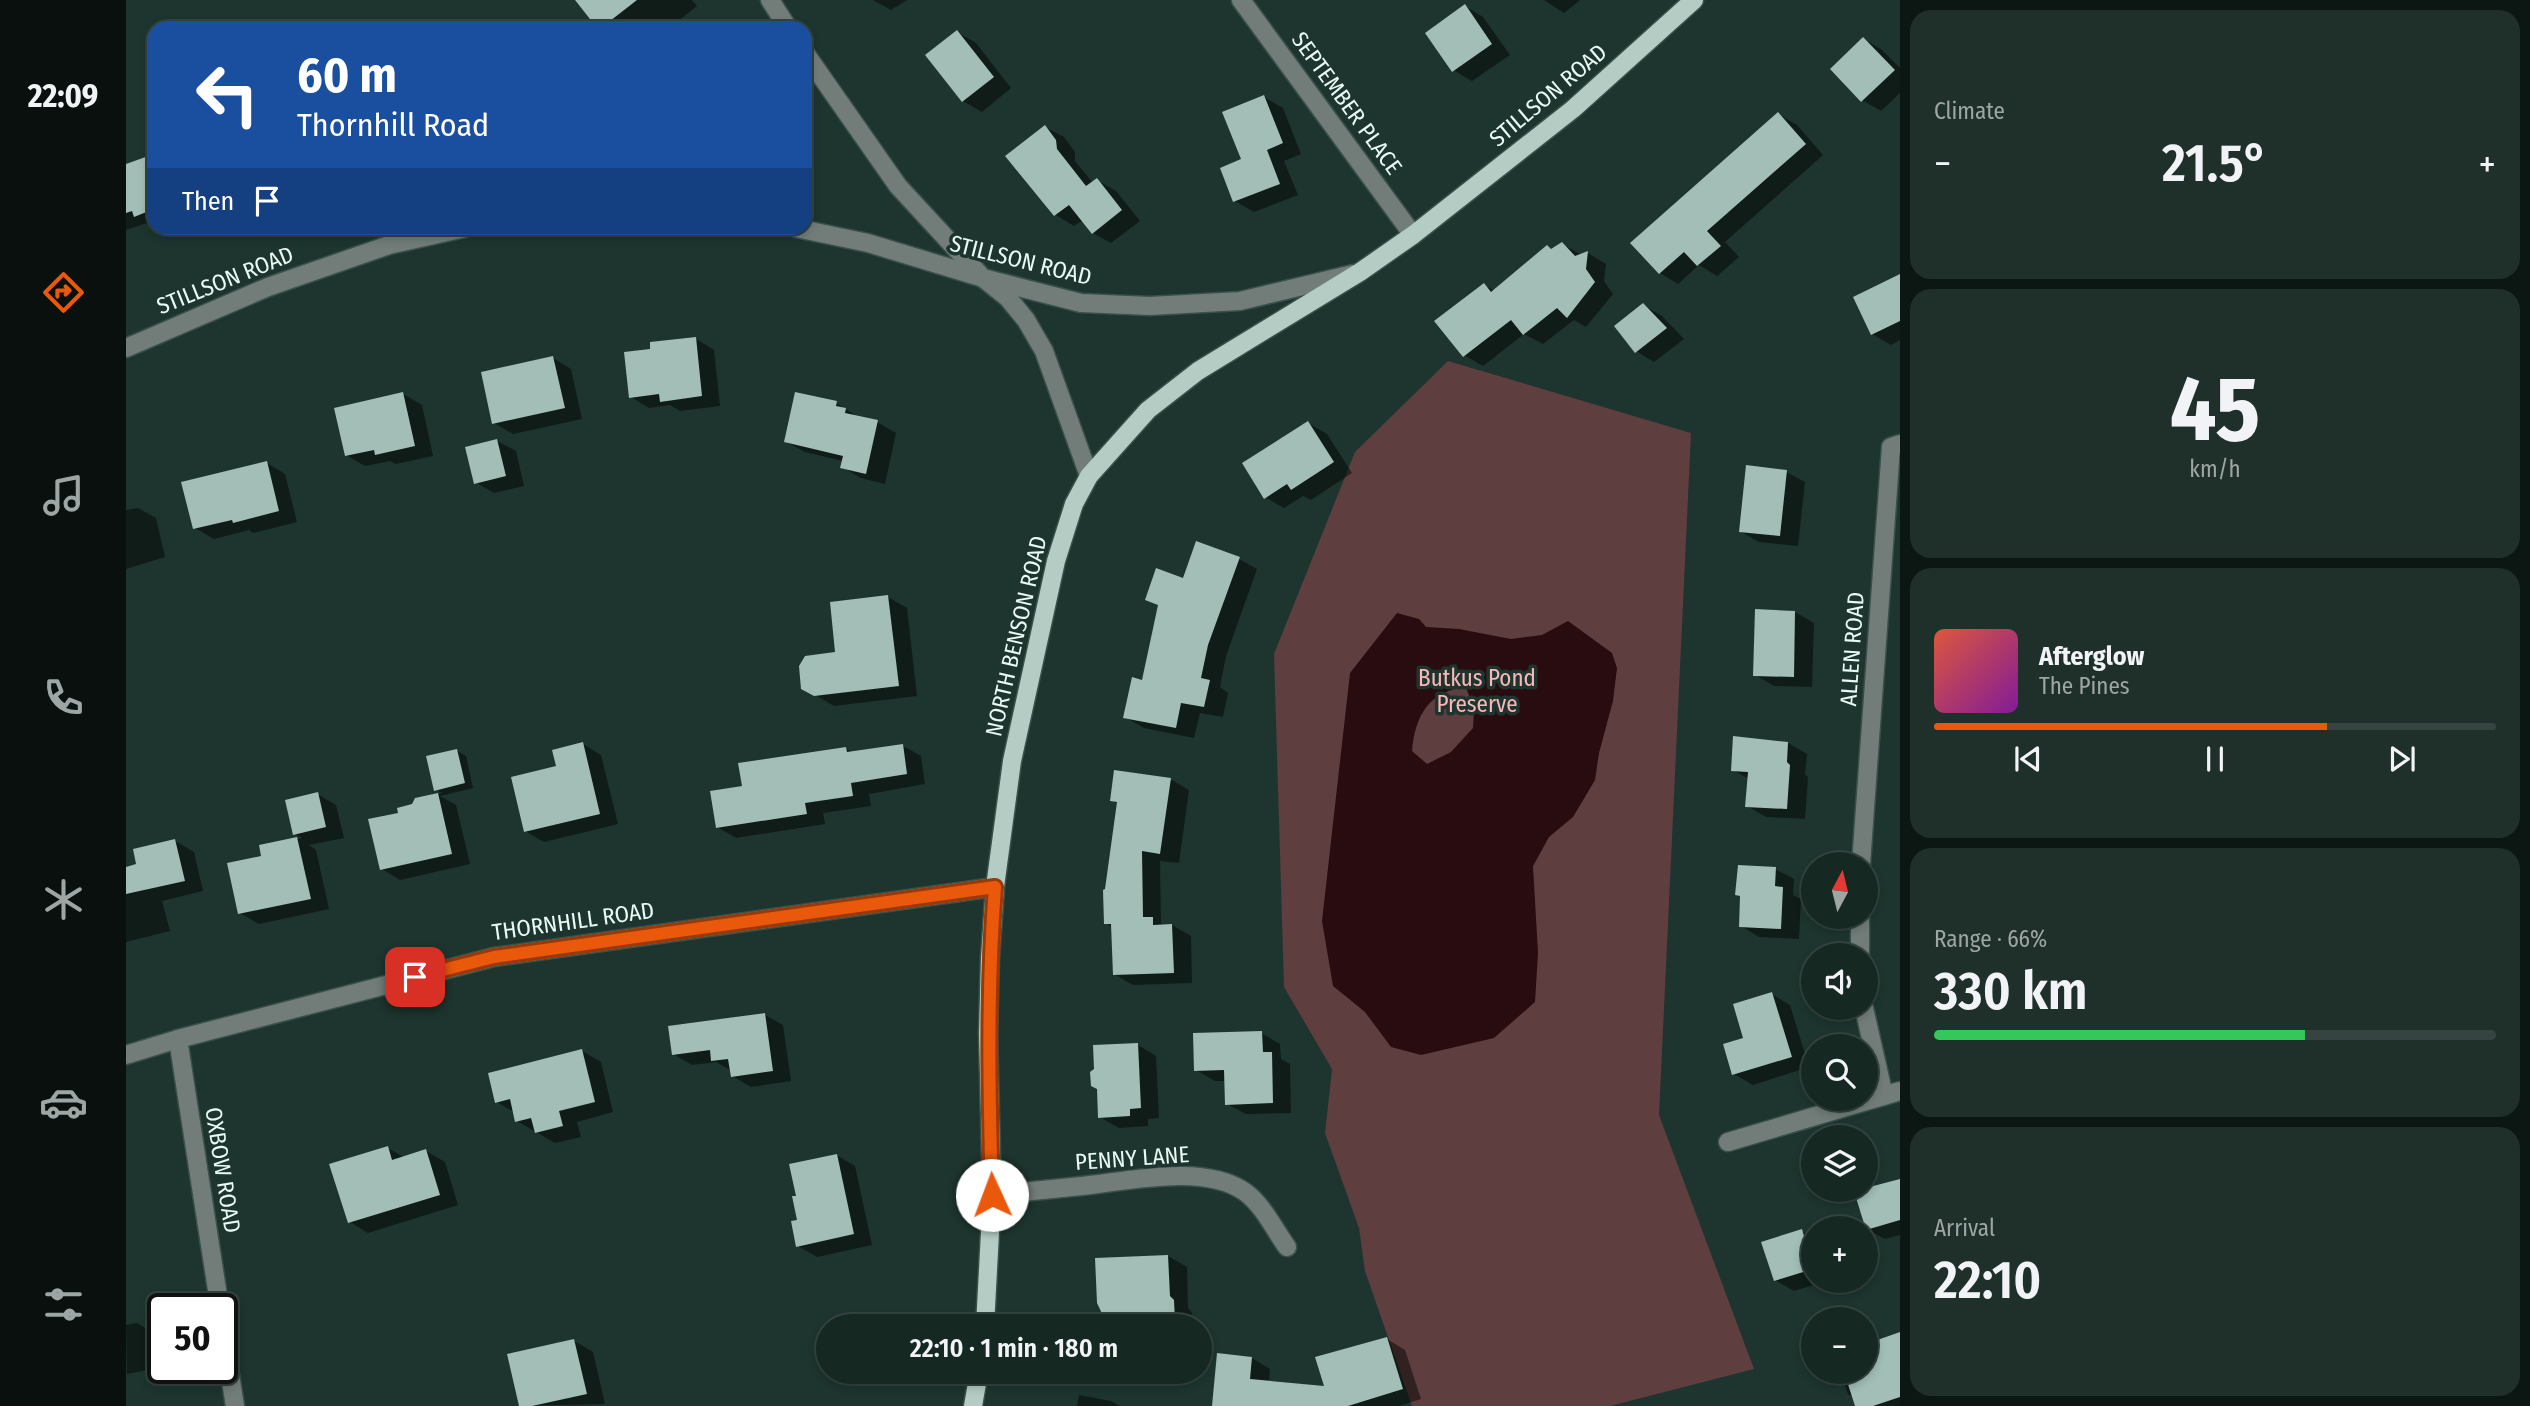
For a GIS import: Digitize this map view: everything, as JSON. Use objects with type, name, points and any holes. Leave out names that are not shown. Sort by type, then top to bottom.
[{"type":"main road","name":"STILLSON ROAD","points":[[1088,477],[1148,410],[1198,372],[1360,272],[1413,235],[1573,109],[1694,0]]},
{"type":"main road","name":"NORTH BENSON ROAD","points":[[986,1314],[992,1195],[989,1034],[990,958],[995,887],[1012,761],[1056,561],[1074,504],[1088,477]]},
{"type":"main road","points":[[974,1406],[977,1384]]},
{"type":"street","points":[[770,0],[784,21]]},
{"type":"street","name":"SEPTEMBER PLACE","points":[[1241,0],[1413,235]]},
{"type":"street","points":[[812,63],[898,186],[983,278],[1008,298],[1026,320],[1044,351],[1088,477]]},
{"type":"street","name":"STILLSON ROAD","points":[[812,231],[868,243],[983,278],[1081,303],[1150,306],[1240,301],[1360,272]]},
{"type":"street","name":"STILLSON ROAD","points":[[126,348],[268,287],[388,246],[435,235]]},
{"type":"street","name":"ALLEN ROAD","points":[[1862,852],[1891,447],[1900,444]]},
{"type":"street","name":"THORNHILL ROAD","points":[[126,1055],[494,957],[995,887]]},
{"type":"street","points":[[1728,1142],[1892,1093],[1868,1020]]},
{"type":"street","name":"OXBOW ROAD","points":[[178,1039],[218,1293]]},
{"type":"street","name":"PENNY LANE","points":[[992,1195],[1146,1179],[1206,1178],[1244,1192],[1258,1205],[1287,1247]]},
{"type":"street","points":[[231,1384],[235,1406]]},
{"type":"green space","name":"Butkus Pond Preserve","points":[[1448,361],[1691,433],[1659,1115],[1754,1369],[1610,1406],[1412,1406],[1365,1271],[1359,1228],[1325,1133],[1332,1069],[1284,987],[1274,654],[1355,452]]},
{"type":"shaded area","points":[[1397,613],[1419,619],[1426,627],[1459,629],[1511,639],[1542,635],[1568,621],[1612,653],[1617,668],[1613,701],[1595,780],[1573,817],[1549,837],[1533,866],[1538,953],[1535,1002],[1494,1038],[1421,1055],[1391,1047],[1365,1012],[1333,986],[1322,921],[1350,673]],"holes":[[[1466,687],[1474,710],[1473,728],[1451,752],[1427,764],[1412,751],[1420,717],[1433,700],[1442,694]]]},
{"type":"building","points":[[575,0],[637,0],[610,21],[592,21]]},
{"type":"building","points":[[1465,4],[1492,44],[1452,72],[1425,33]]},
{"type":"building","points":[[957,30],[994,77],[962,102],[925,55]]},
{"type":"building","points":[[1863,37],[1895,70],[1861,102],[1830,69]]},
{"type":"building","points":[[1264,95],[1283,143],[1267,150],[1280,184],[1233,202],[1220,168],[1241,159],[1222,112]]},
{"type":"building","points":[[1778,112],[1806,144],[1707,231],[1721,246],[1697,266],[1684,252],[1659,274],[1630,243]]},
{"type":"building","points":[[1045,125],[1056,140],[1057,149],[1086,186],[1097,178],[1122,210],[1092,234],[1069,205],[1054,216],[1005,156]]},
{"type":"building","points":[[147,156],[147,212],[134,217],[132,211],[126,213],[126,164]]},
{"type":"building","points":[[1562,242],[1575,256],[1588,251],[1586,269],[1595,282],[1567,318],[1557,308],[1523,335],[1511,320],[1463,357],[1434,321],[1484,283],[1491,292],[1547,245],[1551,249]]},
{"type":"building","points":[[1900,274],[1900,321],[1871,335],[1853,297]]},
{"type":"building","points":[[1643,303],[1667,328],[1635,353],[1614,326]]},
{"type":"building","points":[[696,337],[702,396],[660,402],[659,394],[629,398],[624,352],[650,349],[650,342]]},
{"type":"building","points":[[553,356],[565,408],[492,424],[481,372]]},
{"type":"building","points":[[403,392],[415,446],[375,455],[374,450],[345,456],[334,408]]},
{"type":"building","points":[[795,392],[837,401],[836,406],[846,408],[845,413],[878,420],[866,474],[840,468],[843,456],[784,442]]},
{"type":"building","points":[[1308,421],[1334,462],[1291,490],[1287,484],[1264,499],[1242,463]]},
{"type":"building","points":[[497,439],[506,476],[474,484],[465,447]]},
{"type":"building","points":[[267,461],[279,511],[233,523],[232,520],[193,529],[181,482]]},
{"type":"building","points":[[1746,465],[1787,470],[1780,536],[1739,532]]},
{"type":"building","points":[[1196,541],[1240,557],[1208,645],[1201,678],[1210,680],[1204,707],[1181,703],[1176,728],[1123,718],[1132,677],[1142,680],[1158,605],[1145,600],[1156,568],[1183,578]]},
{"type":"building","points":[[888,595],[899,686],[814,696],[801,689],[799,666],[805,656],[835,652],[830,602]]},
{"type":"building","points":[[1755,609],[1795,611],[1794,677],[1753,676]]},
{"type":"building","points":[[1733,736],[1788,742],[1787,762],[1790,765],[1787,809],[1745,807],[1748,772],[1731,771]]},
{"type":"building","points":[[583,742],[600,814],[524,832],[511,777],[556,766],[552,750]]},
{"type":"building","points":[[903,744],[907,774],[851,783],[853,796],[805,803],[807,814],[716,828],[710,791],[742,786],[738,763],[846,747],[847,752]]},
{"type":"building","points":[[457,749],[465,783],[434,791],[426,756]]},
{"type":"building","points":[[1114,770],[1171,778],[1160,854],[1142,851],[1143,917],[1153,917],[1153,925],[1172,924],[1174,973],[1113,975],[1111,924],[1104,924],[1103,890],[1117,802],[1110,801]]},
{"type":"building","points":[[318,792],[326,827],[293,835],[285,800]]},
{"type":"building","points":[[438,793],[452,854],[380,870],[368,819],[398,813],[397,808],[412,804],[415,798]]},
{"type":"building","points":[[297,837],[311,899],[238,914],[227,863],[261,856],[259,845]]},
{"type":"building","points":[[175,839],[185,881],[126,894],[126,867],[136,864],[133,849]]},
{"type":"building","points":[[1738,865],[1776,867],[1775,886],[1783,887],[1781,929],[1739,927],[1740,896],[1735,895]]},
{"type":"building","points":[[1772,992],[1792,1057],[1732,1075],[1723,1044],[1743,1038],[1733,1004]]},
{"type":"building","points":[[765,1013],[773,1071],[731,1077],[728,1059],[711,1061],[710,1050],[672,1055],[668,1026]]},
{"type":"building","points":[[1262,1031],[1263,1052],[1272,1052],[1273,1103],[1225,1105],[1224,1070],[1194,1071],[1193,1033]]},
{"type":"building","points":[[1138,1043],[1141,1108],[1130,1109],[1130,1116],[1098,1118],[1097,1089],[1091,1086],[1090,1072],[1094,1069],[1093,1045]]},
{"type":"building","points":[[582,1049],[595,1102],[559,1111],[563,1126],[535,1133],[531,1118],[515,1122],[510,1099],[495,1103],[488,1073]]},
{"type":"building","points":[[388,1146],[392,1160],[426,1149],[440,1195],[348,1223],[329,1164]]},
{"type":"building","points":[[837,1154],[854,1234],[796,1247],[791,1221],[797,1220],[792,1196],[796,1196],[789,1164]]},
{"type":"building","points":[[1900,1179],[1900,1220],[1878,1226],[1878,1216],[1862,1216],[1857,1202],[1878,1202],[1878,1185]]},
{"type":"building","points":[[1801,1229],[1801,1273],[1774,1281],[1761,1242]]},
{"type":"building","points":[[1168,1255],[1170,1296],[1174,1300],[1175,1314],[1102,1314],[1097,1303],[1095,1258]]},
{"type":"building","points":[[1900,1332],[1900,1397],[1873,1406],[1855,1406],[1848,1384],[1878,1384],[1878,1340]]},
{"type":"building","points":[[1387,1337],[1403,1389],[1348,1406],[1212,1406],[1217,1353],[1252,1357],[1250,1379],[1324,1386],[1315,1357]]},
{"type":"building","points":[[574,1339],[587,1394],[532,1406],[519,1406],[507,1354]]},
{"type":"route","points":[[415,977],[494,957],[995,887],[990,958],[989,1034],[992,1195]]}]
